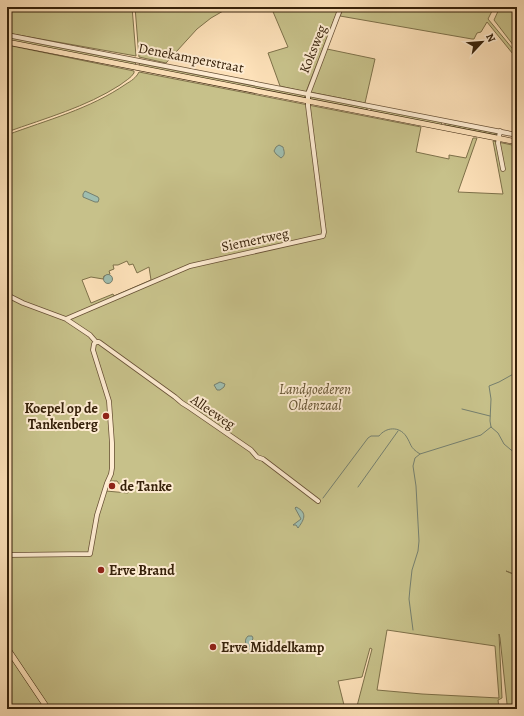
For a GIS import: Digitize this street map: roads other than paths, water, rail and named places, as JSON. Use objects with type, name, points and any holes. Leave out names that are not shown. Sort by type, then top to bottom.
[{"type":"main road","name":"Denekamperstraat","points":[[7,42],[517,142]]},
{"type":"main road","points":[[7,648],[48,709]]},
{"type":"street","name":"Koksweg","points":[[307,100],[309,88],[341,7]]},
{"type":"street","name":"Denekamperstraat","points":[[7,35],[517,135]]},
{"type":"street","name":"Siemertweg","points":[[66,319],[190,266],[322,237],[324,232],[307,100]]},
{"type":"street","points":[[368,113],[370,106]]},
{"type":"street","points":[[442,127],[445,121]]},
{"type":"street","points":[[500,131],[498,138],[503,169]]},
{"type":"street","name":"Alleeweg","points":[[7,295],[23,303],[66,319],[182,403],[251,450],[258,457],[263,459],[318,501]]},
{"type":"street","points":[[7,555],[90,554],[97,515],[112,468],[109,405],[93,350],[96,342]]},
{"type":"waterway","points":[[517,372],[489,386],[491,399],[491,427],[498,433],[504,444],[517,455]]},
{"type":"waterway","points":[[462,409],[490,416]]},
{"type":"waterway","points":[[323,498],[371,436],[379,436],[389,429],[396,429],[406,436],[412,448],[420,454],[481,435],[491,427]]},
{"type":"waterway","points":[[358,487],[398,431]]},
{"type":"waterway","points":[[413,630],[409,599],[412,570],[418,551],[419,541],[416,486],[413,466],[415,458],[420,454]]},
{"type":"place","name":"Koepel op de Tankenberg","points":[[106,416]]},
{"type":"place","name":"de Tanke","points":[[112,486]]},
{"type":"place","name":"Erve Brand","points":[[101,570]]},
{"type":"place","name":"Erve Middelkamp","points":[[213,647]]},
{"type":"park label","name":"Landgoederen Oldenzaal","points":[[315,398]]}]
